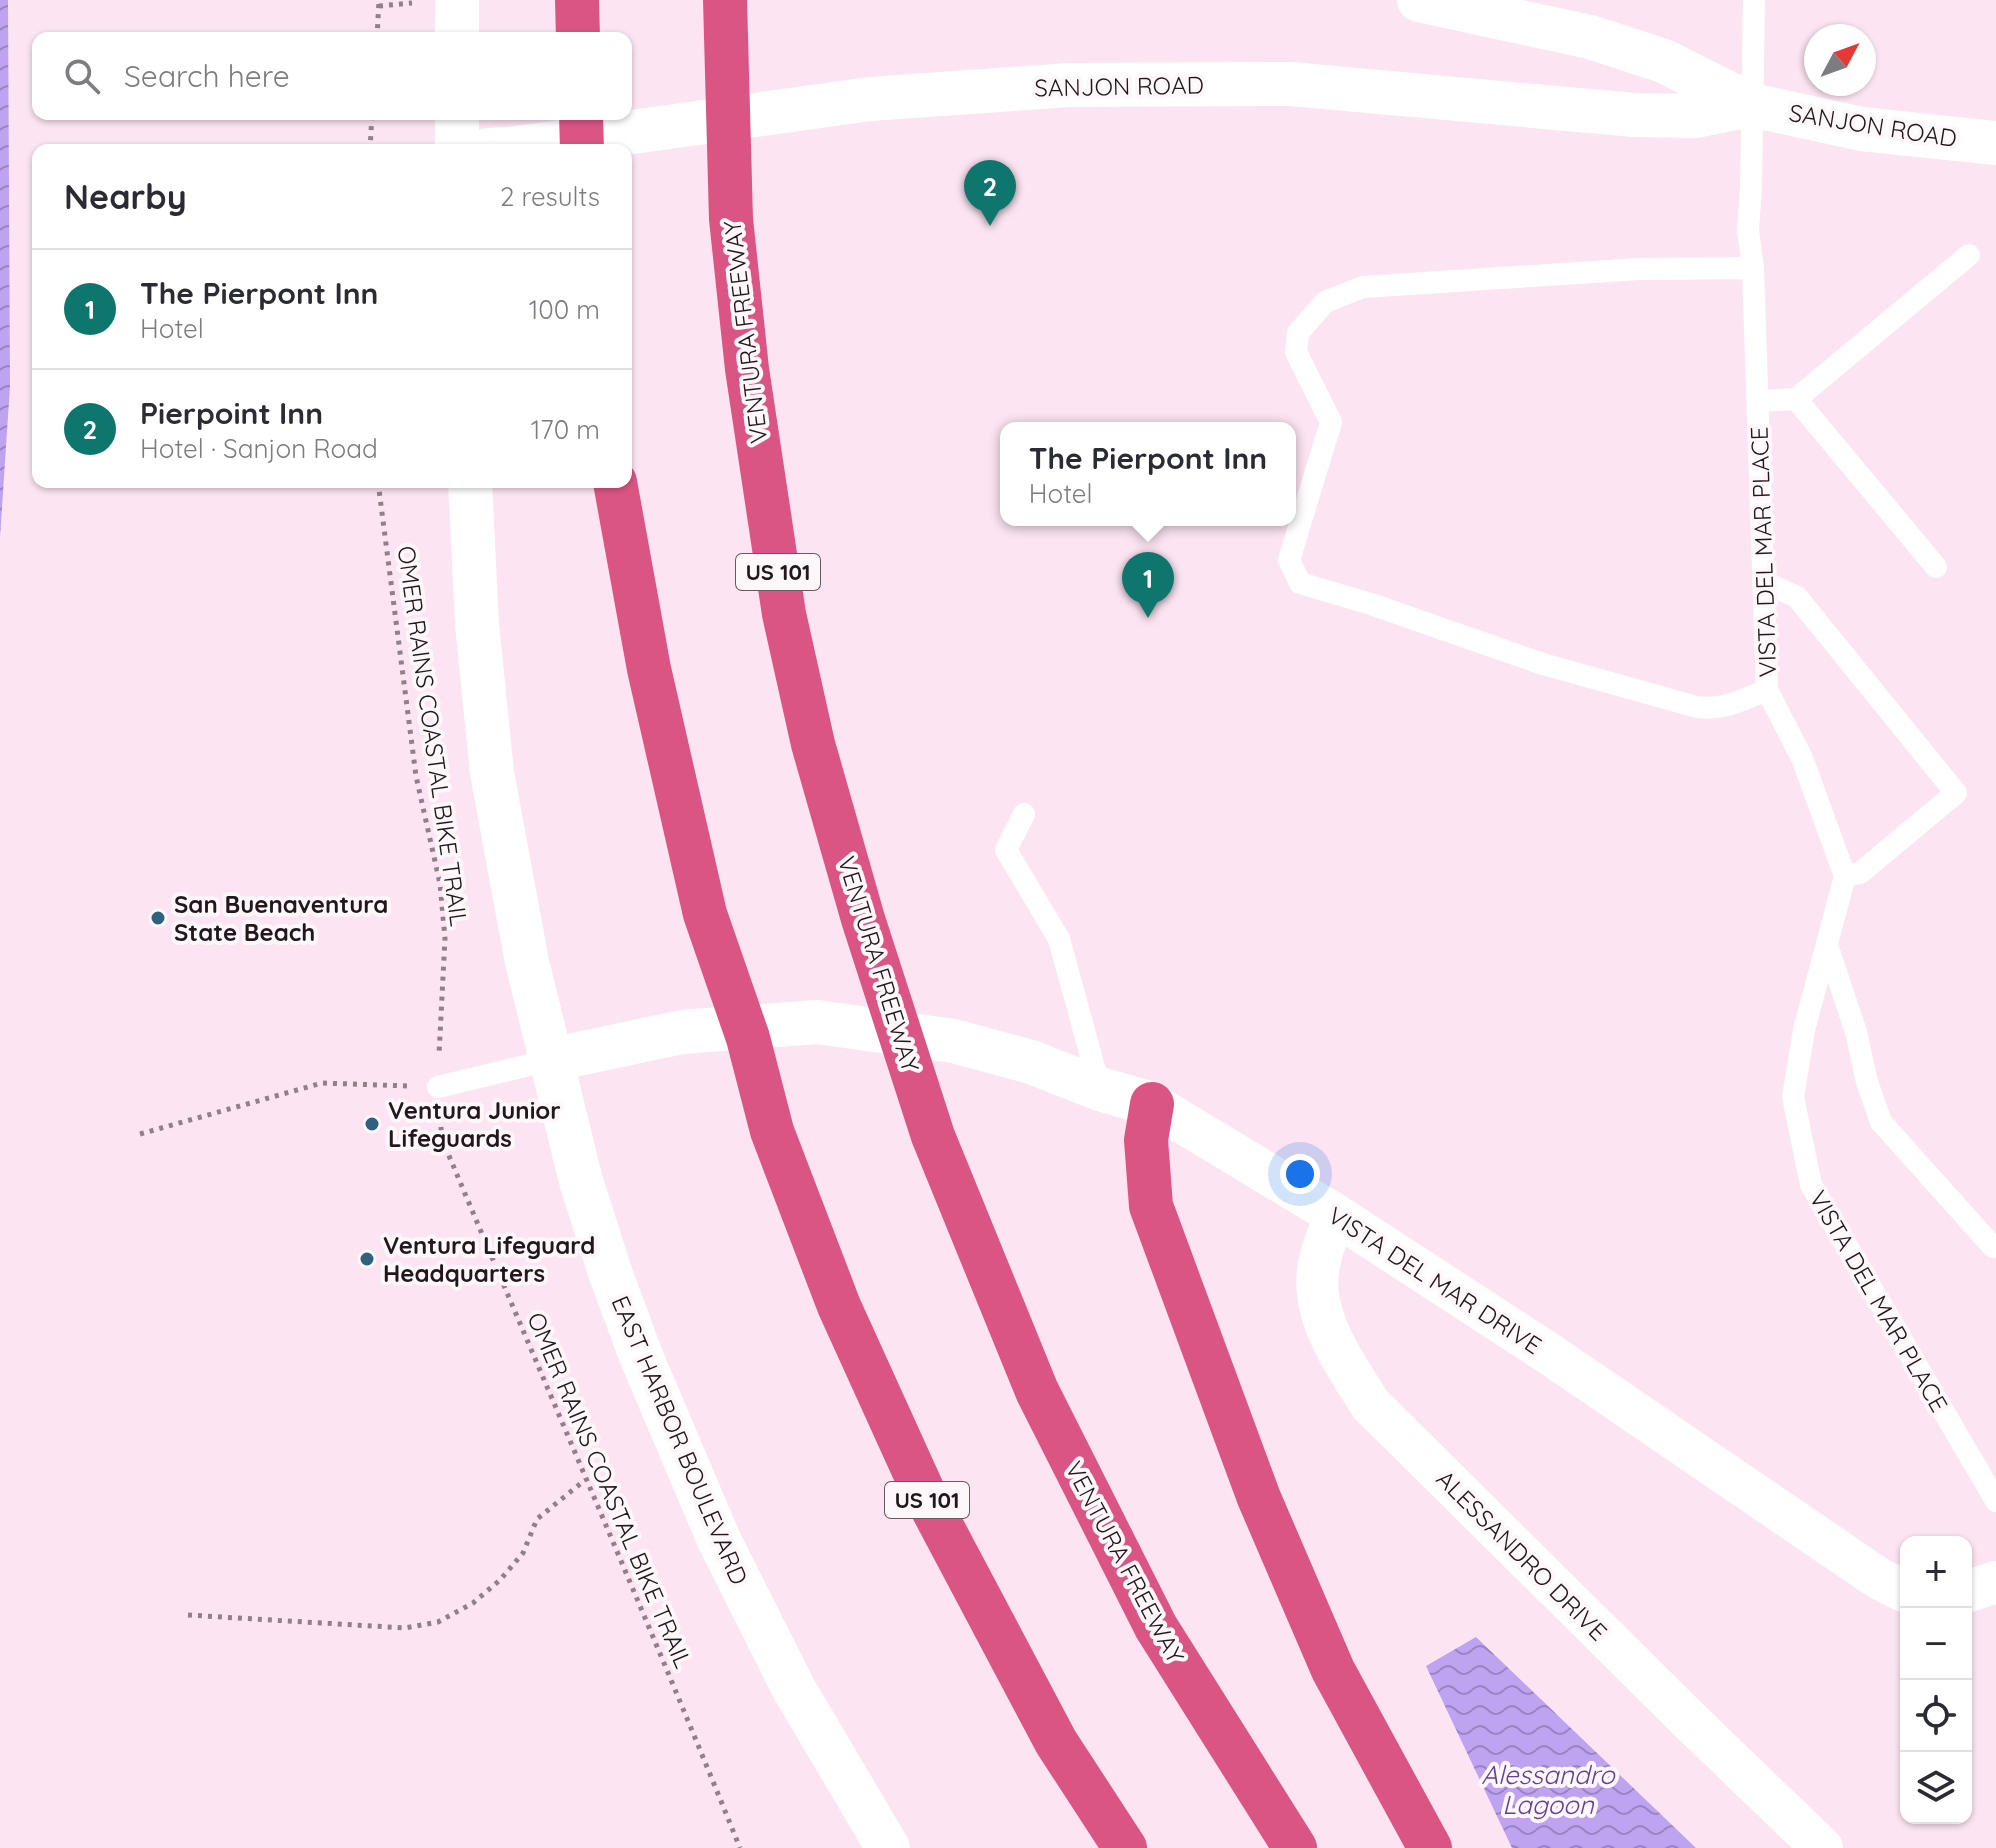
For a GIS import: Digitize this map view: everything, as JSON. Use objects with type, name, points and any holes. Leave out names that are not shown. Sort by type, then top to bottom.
[{"type":"highway","points":[[577,0],[578,32]]},
{"type":"highway","name":"VENTURA FREEWAY","points":[[725,0],[731,219],[747,369],[784,614],[813,744],[863,919],[933,1136],[1037,1391],[1156,1627],[1295,1848]]},
{"type":"highway","points":[[581,120],[582,144]]},
{"type":"highway","name":"US 101","points":[[616,488],[649,669],[705,914],[748,1038],[772,1131],[839,1306],[923,1491],[1056,1742],[1125,1848]]},
{"type":"highway","points":[[1152,1104],[1146,1140],[1151,1206],[1259,1498],[1333,1670],[1430,1848]]},
{"type":"main road","points":[[457,0],[457,32]]},
{"type":"main road","name":"SANJON ROAD","points":[[1419,0],[1590,37],[1664,61],[1751,105],[1862,129],[1996,143]]},
{"type":"main road","name":"SANJON ROAD","points":[[546,144],[870,99],[1070,85],[1291,84],[1650,115],[1696,116],[1751,105]]},
{"type":"main road","points":[[457,120],[457,144]]},
{"type":"main road","name":"EAST HARBOR BOULEVARD","points":[[470,488],[477,624],[492,773],[518,917],[581,1181],[611,1275],[680,1452],[719,1540],[794,1689],[888,1848]]},
{"type":"main road","name":"VISTA DEL MAR DRIVE","points":[[550,1060],[682,1032],[817,1022],[954,1041],[1031,1062],[1100,1089],[1152,1104]]},
{"type":"street","name":"VISTA DEL MAR DRIVE","points":[[1152,1104],[1336,1215],[1576,1372],[1878,1578],[1900,1589]]},
{"type":"street","name":"ALESSANDRO DRIVE","points":[[1336,1215],[1320,1259],[1318,1301],[1334,1346],[1370,1404],[1822,1848]]},
{"type":"street","points":[[1972,1590],[1996,1582]]},
{"type":"lane","name":"VISTA DEL MAR PLACE","points":[[1754,0],[1748,230],[1753,268],[1767,690],[1802,758],[1845,876],[1804,1030],[1793,1097],[1811,1185],[1996,1501]]},
{"type":"lane","points":[[1758,401],[1796,399],[1969,255]]},
{"type":"lane","points":[[1753,268],[1639,269],[1363,287],[1325,302],[1298,333],[1296,352],[1331,422],[1289,560],[1300,583],[1371,604],[1543,664],[1712,709],[1767,690]]},
{"type":"lane","points":[[1796,399],[1936,567]]},
{"type":"lane","points":[[1764,582],[1797,597],[1956,793],[1860,873],[1845,876]]},
{"type":"lane","points":[[1024,814],[1006,850],[1059,939],[1100,1089]]},
{"type":"lane","points":[[1827,945],[1881,1122],[1993,1247]]},
{"type":"lane","points":[[438,1087],[550,1060]]},
{"type":"path","points":[[377,32],[379,3],[412,3]]},
{"type":"path","points":[[370,144],[372,120]]},
{"type":"path","name":"OMER RAINS COASTAL BIKE TRAIL","points":[[379,488],[416,776],[440,884],[445,938],[438,1087],[442,1139],[585,1480],[637,1594],[740,1848]]},
{"type":"path","points":[[140,1134],[322,1083],[438,1087]]},
{"type":"path","points":[[188,1615],[405,1628],[438,1622],[473,1603],[500,1580],[523,1553],[537,1519],[585,1480]]},
{"type":"water","points":[[0,0],[8,0],[10,386],[0,538]]},
{"type":"water","name":"Alessandro Lagoon","points":[[1476,1637],[1696,1848],[1512,1848],[1426,1666]]},
{"type":"place","name":"Pierpoint Inn","points":[[990,226]]},
{"type":"place","name":"The Pierpont Inn","points":[[1148,618]]},
{"type":"place","name":"San Buenaventura State Beach","points":[[158,918]]},
{"type":"place","name":"Ventura Junior Lifeguards","points":[[372,1124]]},
{"type":"place","name":"Ventura Lifeguard Headquarters","points":[[367,1259]]}]
